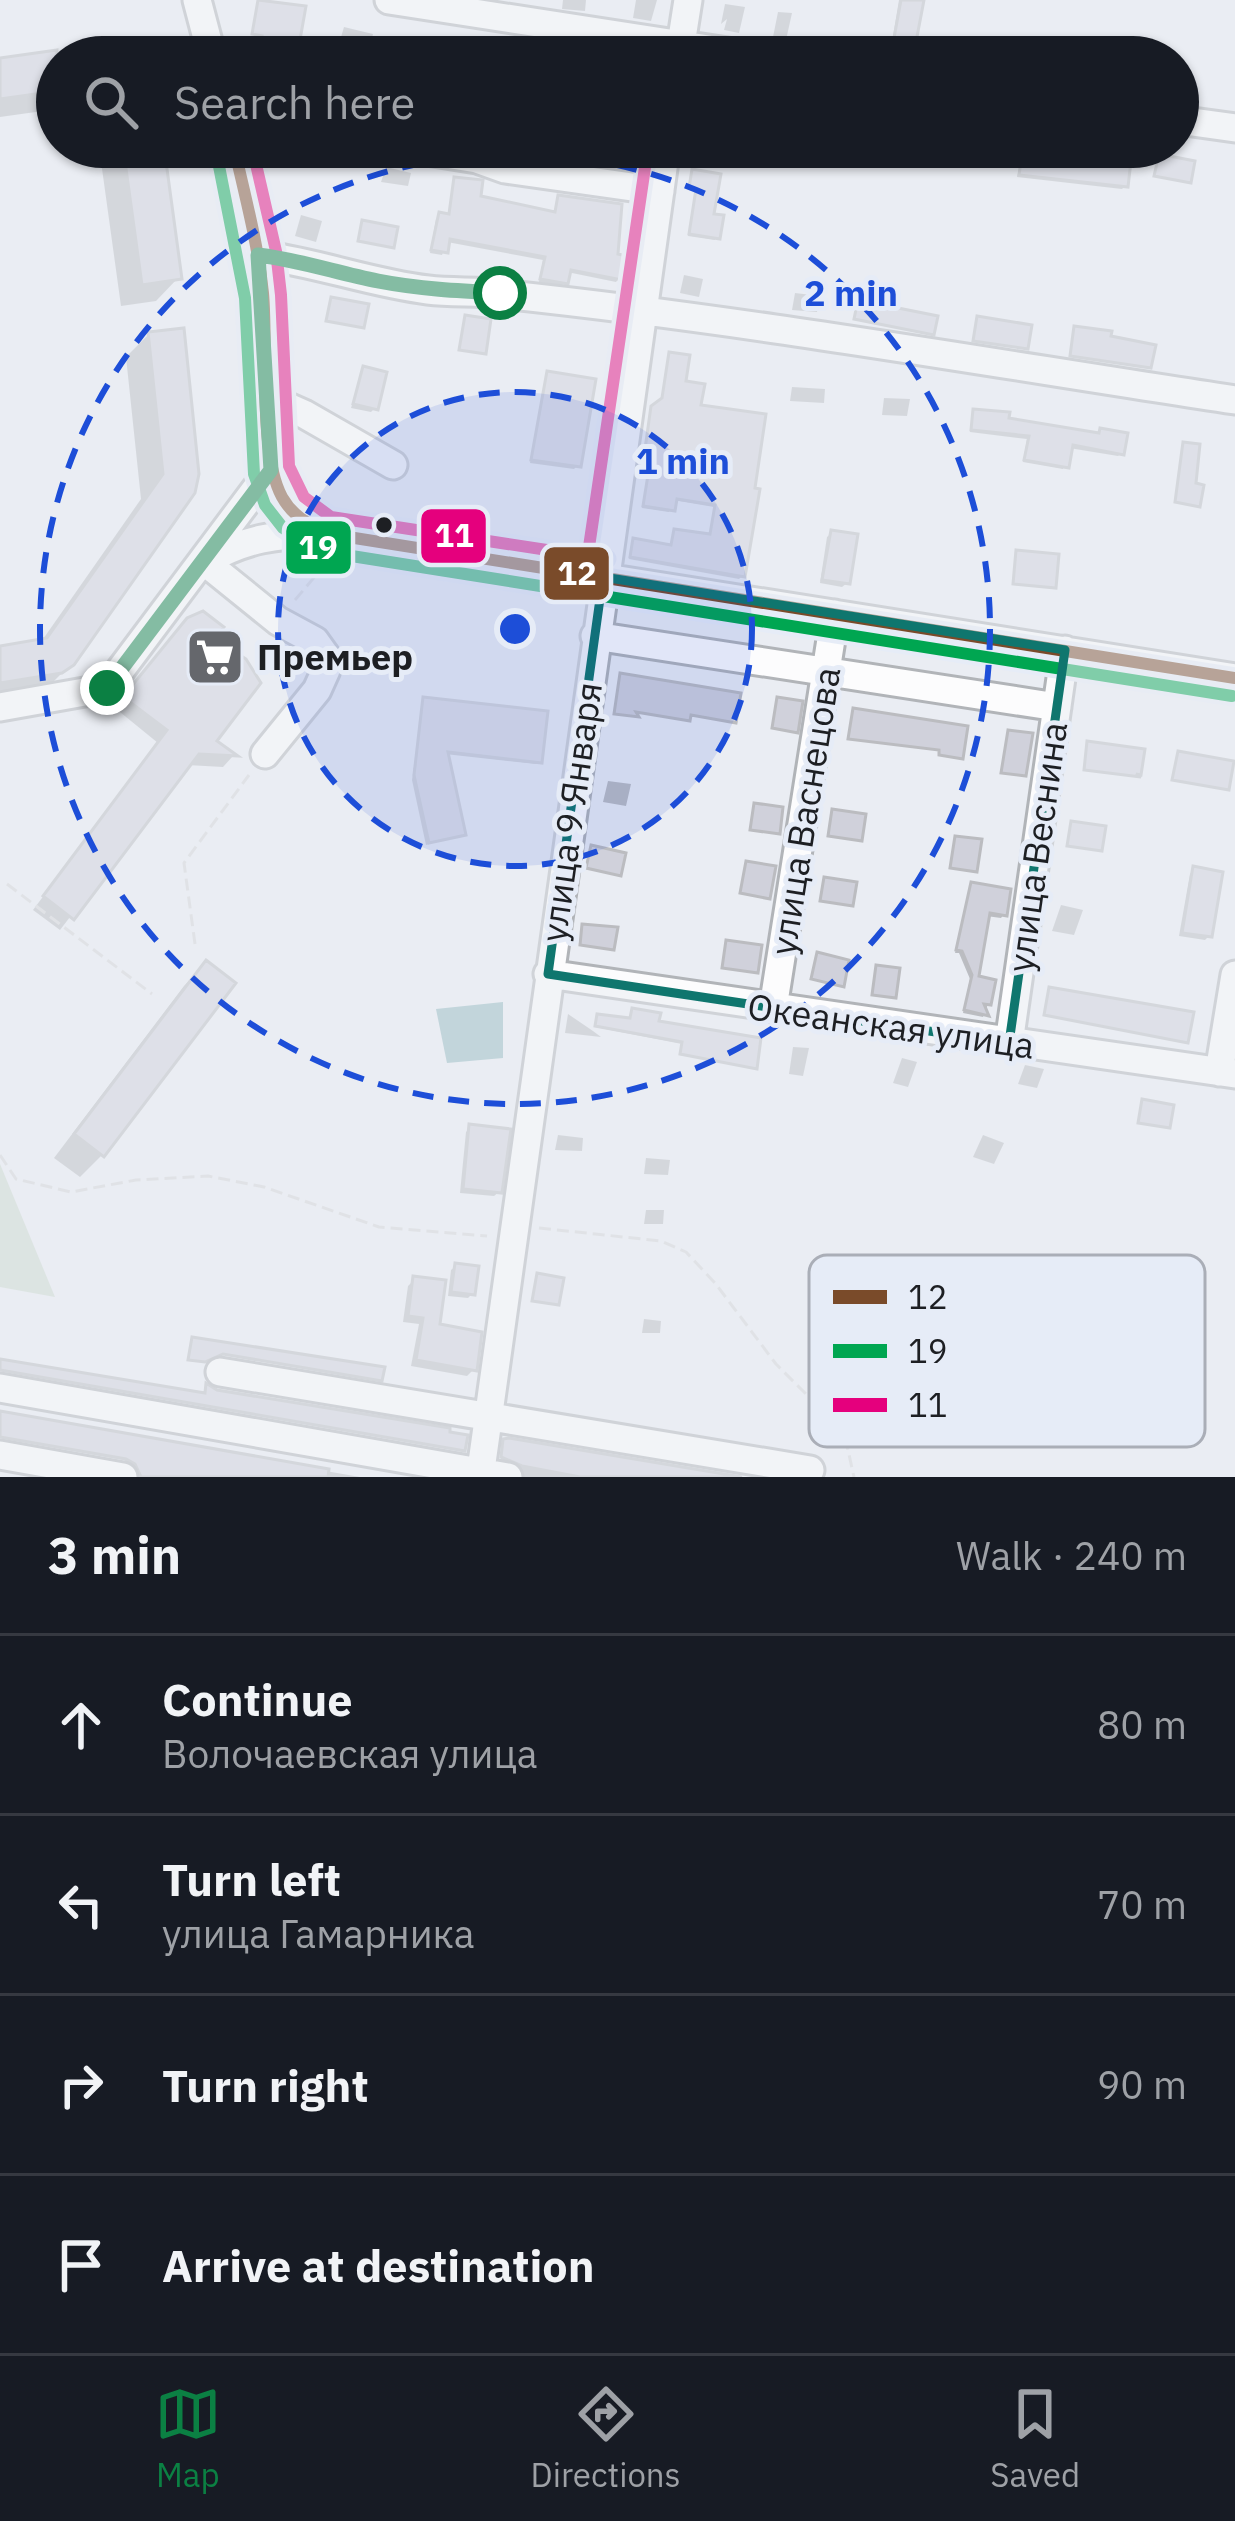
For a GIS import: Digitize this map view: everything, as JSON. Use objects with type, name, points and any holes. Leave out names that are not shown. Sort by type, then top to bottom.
[{"type":"street","points":[[197,0],[206,36]]},
{"type":"street","points":[[388,0],[594,36]]},
{"type":"street","points":[[682,36],[688,0]]},
{"type":"street","points":[[1199,123],[1235,128]]},
{"type":"street","points":[[243,168],[258,255],[271,470],[288,510],[305,525],[326,534]]},
{"type":"street","points":[[502,168],[660,190]]},
{"type":"street","name":"улица 9 Января","points":[[489,1475],[488,1416],[663,168]]},
{"type":"street","points":[[258,255],[301,260],[430,290],[500,293],[643,312],[1235,400]]},
{"type":"street","points":[[268,398],[393,465]]},
{"type":"street","points":[[0,707],[107,688],[271,470]]},
{"type":"street","points":[[205,562],[235,544],[287,533],[326,534],[602,590],[833,627],[1063,663],[1235,678]]},
{"type":"street","points":[[205,562],[278,621],[314,641],[325,655],[326,670],[316,690],[265,754]]},
{"type":"street","name":"улица Васнецова","points":[[773,1008],[833,627]]},
{"type":"street","points":[[595,636],[1057,707]]},
{"type":"street","name":"улица Веснина","points":[[1009,1043],[1063,663]]},
{"type":"street","name":"Океанская улица","points":[[548,974],[1227,1073]]},
{"type":"street","points":[[1227,1073],[1235,975]]},
{"type":"street","points":[[220,1372],[810,1469]]},
{"type":"street","points":[[0,1388],[489,1475]]},
{"type":"street","points":[[0,1455],[50,1470],[117,1476]]},
{"type":"path","points":[[278,621],[329,560],[602,590],[1063,663],[1170,693]]},
{"type":"path","points":[[195,944],[184,863],[265,754]]},
{"type":"path","points":[[7,884],[152,994]]},
{"type":"path","points":[[0,1155],[16,1179],[71,1192],[136,1180],[208,1176],[264,1186],[379,1227],[661,1241],[686,1252],[776,1364],[809,1397]]},
{"type":"path","points":[[847,1447],[854,1477]]},
{"type":"highlighted area","points":[[603,577],[1065,650],[1009,1043],[548,974]]},
{"type":"shaded area","points":[[0,1164],[55,1297],[0,1287]]},
{"type":"water","points":[[503,1002],[503,1058],[447,1063],[436,1009]]},
{"type":"building","points":[[258,0],[306,6],[301,36],[252,34]]},
{"type":"building","points":[[901,0],[924,0],[917,36],[894,36]]},
{"type":"building","points":[[36,53],[36,94],[0,99],[0,58]]},
{"type":"building","points":[[126,168],[167,168],[182,279],[142,285]]},
{"type":"building","points":[[1020,168],[1130,168],[1128,187],[1019,175]]},
{"type":"building","points":[[1156,168],[1194,168],[1191,183],[1154,176]]},
{"type":"building","points":[[692,169],[721,174],[714,214],[724,215],[720,239],[689,234],[696,189],[689,188]]},
{"type":"building","points":[[454,177],[483,180],[481,196],[555,212],[558,195],[622,204],[618,254],[627,256],[622,280],[571,270],[568,284],[540,279],[545,257],[450,239],[448,253],[431,250],[439,212],[449,214]]},
{"type":"building","points":[[362,220],[398,227],[394,248],[358,241]]},
{"type":"building","points":[[331,297],[369,304],[364,328],[326,321]]},
{"type":"building","points":[[858,300],[938,316],[934,335],[854,319]]},
{"type":"building","points":[[465,315],[491,319],[486,354],[459,350]]},
{"type":"building","points":[[977,316],[1032,325],[1028,349],[973,341]]},
{"type":"building","points":[[1074,326],[1112,331],[1111,336],[1156,345],[1151,368],[1070,356]]},
{"type":"building","points":[[184,328],[199,474],[195,493],[74,665],[62,673],[0,683],[0,646],[47,638],[163,474],[148,332]]},
{"type":"building","points":[[669,352],[690,355],[686,381],[705,384],[701,405],[766,414],[755,488],[760,489],[745,577],[630,557],[633,538],[671,545],[674,529],[710,534],[715,505],[677,499],[675,511],[643,506],[652,450],[645,449],[651,406],[662,398]]},
{"type":"building","points":[[363,366],[387,372],[378,410],[353,404]]},
{"type":"building","points":[[547,371],[596,379],[581,467],[531,460]]},
{"type":"building","points":[[973,409],[1010,412],[1009,418],[1099,433],[1100,428],[1128,433],[1124,455],[1073,445],[1069,468],[1024,460],[1029,436],[971,430]]},
{"type":"building","points":[[1183,442],[1200,444],[1196,483],[1204,485],[1200,507],[1175,502]]},
{"type":"building","points":[[831,530],[858,534],[850,584],[822,580]]},
{"type":"building","points":[[1016,550],[1059,554],[1056,588],[1013,584]]},
{"type":"building","points":[[203,611],[224,627],[215,639],[246,659],[261,683],[217,741],[238,756],[199,754],[74,920],[43,896],[167,730],[127,700],[126,693],[187,618]]},
{"type":"building","points":[[620,673],[741,693],[736,723],[691,715],[690,721],[636,712],[639,717],[614,714]]},
{"type":"building","points":[[423,697],[548,711],[542,763],[448,752],[466,835],[429,843],[414,775]]},
{"type":"building","points":[[777,697],[803,701],[798,733],[772,728]]},
{"type":"building","points":[[853,708],[968,726],[963,759],[939,755],[939,750],[848,739]]},
{"type":"building","points":[[1008,730],[1033,733],[1026,776],[1001,773]]},
{"type":"building","points":[[1087,741],[1145,749],[1141,775],[1136,774],[1141,777],[1084,770]]},
{"type":"building","points":[[1178,751],[1234,761],[1229,790],[1172,780]]},
{"type":"building","points":[[754,803],[783,807],[780,834],[750,830]]},
{"type":"building","points":[[832,809],[866,814],[862,841],[828,836]]},
{"type":"building","points":[[1071,821],[1106,826],[1102,851],[1067,846]]},
{"type":"building","points":[[955,836],[982,839],[977,872],[950,868]]},
{"type":"building","points":[[591,845],[626,853],[621,876],[586,868]]},
{"type":"building","points":[[746,861],[776,866],[770,899],[740,893]]},
{"type":"building","points":[[1193,866],[1223,872],[1212,937],[1182,933]]},
{"type":"building","points":[[824,877],[857,882],[853,906],[820,901]]},
{"type":"building","points":[[971,882],[1011,889],[1007,916],[990,913],[979,976],[996,980],[991,1005],[984,1004],[989,1016],[964,1010],[972,975],[962,951],[956,950]]},
{"type":"building","points":[[582,924],[618,927],[614,950],[580,945]]},
{"type":"building","points":[[726,940],[762,945],[758,973],[722,968]]},
{"type":"building","points":[[817,952],[849,960],[844,987],[811,979]]},
{"type":"building","points":[[206,960],[236,983],[104,1157],[74,1134]]},
{"type":"building","points":[[876,965],[900,968],[896,998],[872,995]]},
{"type":"building","points":[[1049,987],[1194,1012],[1188,1043],[1044,1015]]},
{"type":"building","points":[[632,1008],[661,1013],[659,1021],[761,1038],[757,1069],[680,1054],[682,1042],[595,1026],[597,1014],[630,1018]]},
{"type":"building","points":[[1142,1099],[1174,1105],[1170,1128],[1138,1123]]},
{"type":"building","points":[[469,1124],[511,1129],[502,1193],[463,1189]]},
{"type":"building","points":[[455,1263],[479,1266],[475,1295],[451,1292]]},
{"type":"building","points":[[537,1273],[564,1278],[559,1305],[532,1301]]},
{"type":"building","points":[[413,1276],[446,1280],[440,1324],[482,1332],[477,1371],[416,1360],[423,1318],[408,1316]]},
{"type":"building","points":[[192,1337],[385,1367],[382,1381],[223,1354],[205,1362],[188,1360]]},
{"type":"building","points":[[0,1359],[205,1393],[206,1383],[217,1390],[450,1428],[450,1432],[468,1435],[465,1451],[0,1370]]},
{"type":"building","points":[[0,1411],[329,1469],[328,1477],[141,1477],[135,1464],[126,1459],[0,1437]]},
{"type":"building","points":[[503,1439],[742,1477],[580,1477],[501,1457]]},
{"type":"transit line","name":"19","points":[[219,168],[245,298],[254,474],[265,505],[283,528],[308,544],[339,554],[1232,696]]},
{"type":"transit line","name":"12","points":[[239,168],[263,293],[265,399],[274,478],[293,512],[308,523],[342,536],[1235,678]]},
{"type":"transit line","name":"11","points":[[257,168],[281,295],[289,466],[304,497],[331,517],[606,559]]},
{"type":"transit line","name":"11","points":[[585,574],[645,168]]},
{"type":"place","name":"Премьер","points":[[215,657]]},
{"type":"route","points":[[107,688],[271,470],[258,255],[301,260],[430,290],[500,293]]}]
